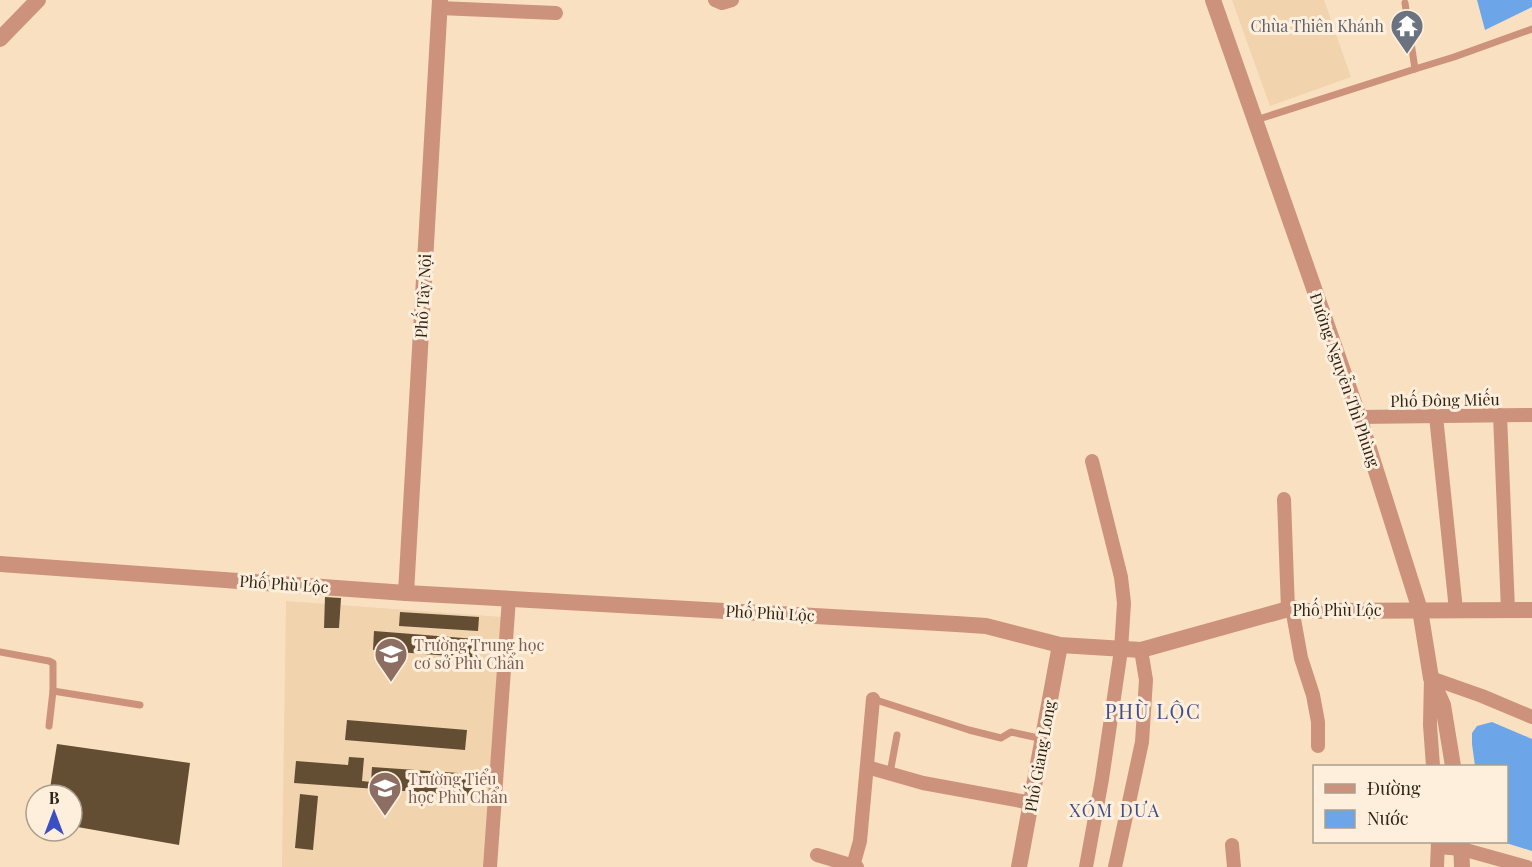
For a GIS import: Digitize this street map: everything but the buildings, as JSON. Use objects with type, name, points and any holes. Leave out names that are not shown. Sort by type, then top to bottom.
[{"type":"street","points":[[0,39],[38,0]]},
{"type":"street","points":[[715,0],[722,3],[732,0]]},
{"type":"street","name":"Đường Nguyễn Thì Phùng","points":[[1213,0],[1359,417],[1420,610],[1431,678],[1443,705],[1453,765]]},
{"type":"street","points":[[440,4],[556,13]]},
{"type":"street","name":"Phố Tây Nội","points":[[406,592],[440,4]]},
{"type":"street","points":[[1500,415],[1508,610]]},
{"type":"street","name":"Phố Đông Miếu","points":[[1359,417],[1532,415]]},
{"type":"street","points":[[1437,417],[1456,610]]},
{"type":"street","points":[[1086,867],[1121,650],[1124,603],[1121,577],[1092,462]]},
{"type":"street","points":[[1284,499],[1290,609],[1301,658],[1313,695],[1318,722],[1318,746]]},
{"type":"street","name":"Phố Phù Lộc","points":[[0,564],[406,592],[986,626],[1060,645],[1121,650],[1142,650],[1290,609],[1308,611],[1532,610]]},
{"type":"street","points":[[490,867],[509,598]]},
{"type":"street","name":"Phố Giang Long","points":[[1019,867],[1060,645]]},
{"type":"street","points":[[1115,867],[1142,742],[1146,680],[1142,650]]},
{"type":"street","points":[[1433,765],[1430,725],[1431,678],[1532,717]]},
{"type":"street","points":[[817,855],[855,866],[860,841],[873,699]]},
{"type":"street","points":[[867,767],[923,783],[1032,802]]},
{"type":"street","points":[[1437,867],[1438,844],[1461,845],[1527,867]]},
{"type":"street","points":[[1232,845],[1234,867]]},
{"type":"street","points":[[1461,845],[1462,867]]},
{"type":"lane","points":[[1405,3],[1415,69]]},
{"type":"lane","points":[[1256,120],[1454,57],[1532,29]]},
{"type":"lane","points":[[0,652],[51,662],[54,668],[49,726]]},
{"type":"lane","points":[[53,691],[140,705]]},
{"type":"lane","points":[[873,699],[1001,738],[1011,732],[1044,739]]},
{"type":"lane","points":[[890,773],[897,735]]},
{"type":"shaded area","points":[[1232,0],[1324,0],[1351,77],[1270,106]]},
{"type":"shaded area","points":[[286,601],[502,617],[483,867],[282,867]]},
{"type":"water","points":[[1477,0],[1532,0],[1532,7],[1485,30]]},
{"type":"water","points":[[1492,722],[1532,739],[1532,851],[1506,843],[1508,765],[1475,765],[1472,733],[1477,726]]},
{"type":"place","name":"Chùa Thiên Khánh","points":[[1407,55]]},
{"type":"place","name":"Trường Trung học cơ sở Phù Chẩn","points":[[391,683]]},
{"type":"place","name":"Trường Tiểu học Phù Chẩn","points":[[385,817]]},
{"type":"district","name":"PHÙ LỘC","points":[[1153,712]]},
{"type":"district","name":"XÓM DƯA","points":[[1115,811]]}]
